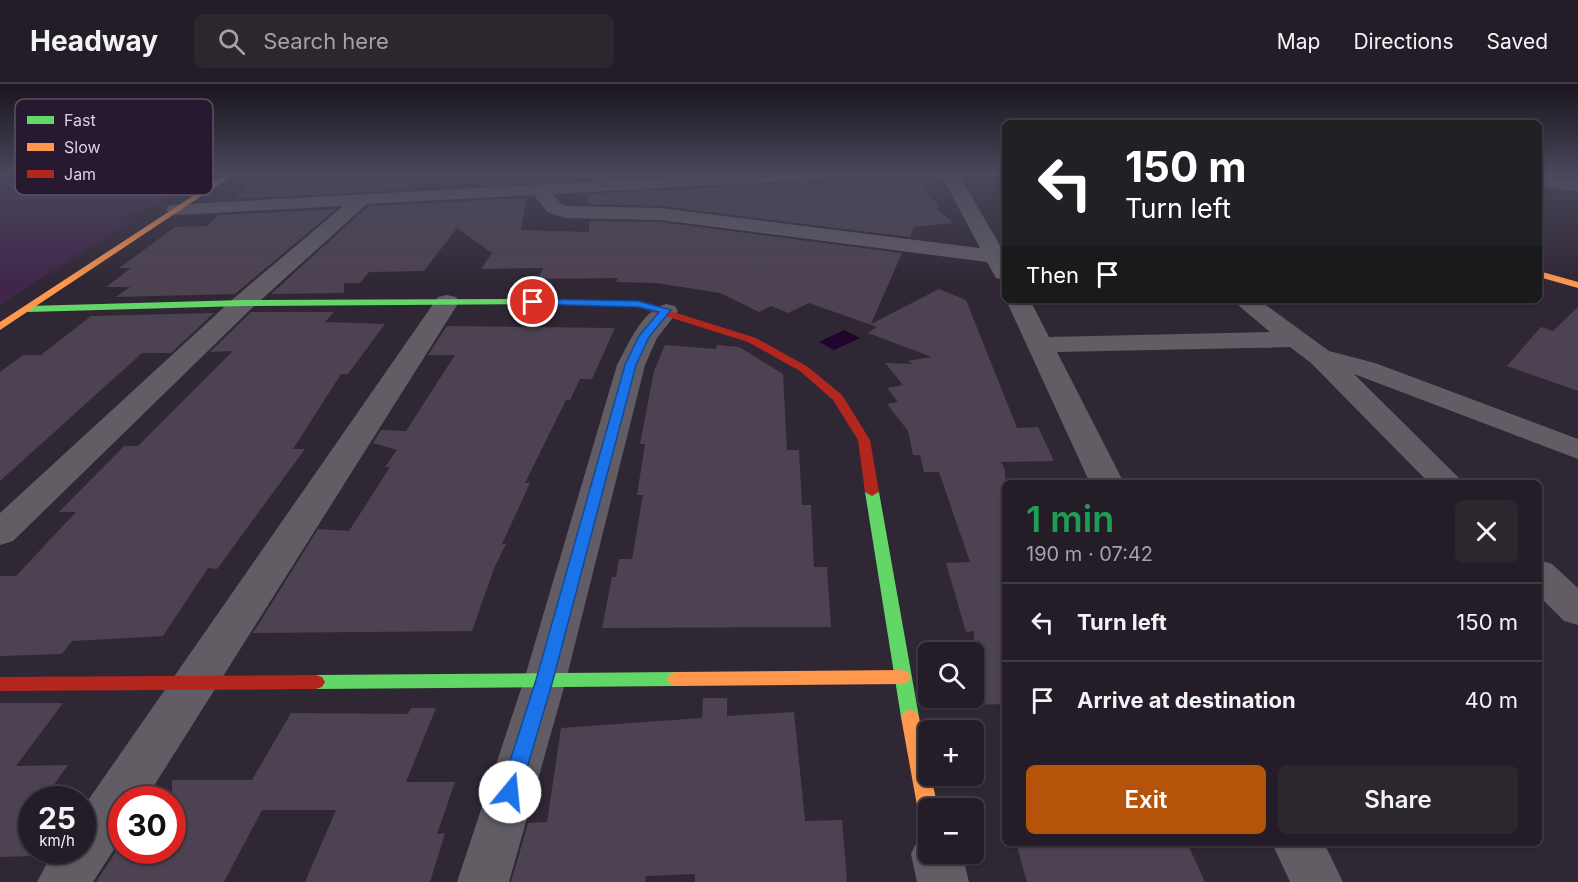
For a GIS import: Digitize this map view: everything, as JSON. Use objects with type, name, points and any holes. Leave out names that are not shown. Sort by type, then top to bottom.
[{"type":"street","points":[[0,327],[174,210]]},
{"type":"street","points":[[0,533],[243,303],[349,210]]},
{"type":"street","points":[[560,210],[660,214],[1001,266]]},
{"type":"street","points":[[970,210],[1001,266]]},
{"type":"street","points":[[1542,275],[1578,285]]},
{"type":"street","points":[[63,882],[447,302]]},
{"type":"street","points":[[28,309],[243,303],[597,302],[638,304],[666,310],[752,340],[804,369],[838,398],[864,440],[902,677],[925,798]]},
{"type":"street","points":[[1020,303],[1106,480]]},
{"type":"street","points":[[1249,303],[1320,357],[1445,480]]},
{"type":"street","points":[[483,882],[545,680],[631,365],[645,336],[666,310]]},
{"type":"street","points":[[1041,345],[1296,339]]},
{"type":"street","points":[[1320,357],[1365,369],[1578,450]]},
{"type":"street","points":[[1542,576],[1578,611]]},
{"type":"street","points":[[0,684],[902,677]]},
{"type":"street","points":[[1299,846],[1317,882]]},
{"type":"street","points":[[939,864],[943,882]]},
{"type":"shaded area","points":[[0,210],[137,210],[125,217],[131,221],[0,305]]},
{"type":"shaded area","points":[[844,330],[860,338],[834,350],[819,342]]},
{"type":"building","points":[[335,210],[235,294],[116,297],[130,287],[106,287],[131,268],[119,268],[175,227],[207,226],[219,215]]},
{"type":"building","points":[[363,210],[524,210],[521,230],[589,232],[589,221],[660,222],[902,253],[871,324],[939,289],[966,300],[1017,428],[1038,427],[1054,461],[1001,462],[1005,470],[1005,480],[1002,480],[1002,704],[984,705],[984,642],[974,642],[974,631],[966,632],[946,563],[970,562],[939,472],[924,472],[920,455],[913,455],[908,431],[887,404],[898,402],[887,388],[903,385],[885,363],[913,364],[907,361],[932,357],[868,333],[877,327],[809,303],[788,313],[771,306],[759,312],[720,293],[656,283],[616,282],[618,278],[538,279],[543,268],[481,269],[492,253],[457,228],[424,271],[369,272],[360,283],[344,283],[344,293],[271,294]]},
{"type":"building","points":[[694,210],[939,210],[953,223],[914,227],[910,237]]},
{"type":"building","points":[[1578,307],[1578,391],[1507,366],[1541,327],[1553,331]]},
{"type":"building","points":[[251,312],[334,312],[325,322],[385,324],[348,374],[341,374],[293,449],[305,449],[217,569],[208,568],[163,636],[72,641],[62,654],[0,656],[0,576],[16,576],[76,512],[59,512],[124,446],[138,446],[233,351],[210,352]]},
{"type":"building","points":[[214,313],[171,353],[142,353],[0,481],[0,372],[23,355],[41,355],[91,316]]},
{"type":"building","points":[[447,326],[615,328],[592,379],[580,379],[570,400],[566,400],[525,483],[530,483],[502,544],[506,544],[495,566],[472,631],[253,633],[318,529],[349,531],[390,467],[385,467],[397,450],[373,443],[381,430],[406,431],[455,355],[428,355]]},
{"type":"building","points":[[665,345],[716,349],[717,345],[739,347],[783,374],[787,450],[799,450],[802,505],[811,505],[814,567],[827,567],[831,627],[602,628],[612,577],[616,577],[619,559],[632,559],[643,495],[637,495],[645,444],[640,444],[654,371]]},
{"type":"building","points":[[703,698],[727,698],[727,716],[794,712],[805,821],[842,820],[847,882],[695,882],[695,874],[646,876],[645,882],[511,882],[528,823],[547,822],[561,728],[702,718]]},
{"type":"building","points":[[0,703],[63,703],[16,766],[68,765],[53,786],[18,786],[18,856],[0,857]]},
{"type":"building","points":[[411,708],[436,708],[406,782],[455,782],[437,834],[445,833],[430,882],[305,882],[336,810],[262,810],[224,882],[96,882],[108,864],[186,864],[186,786],[172,786],[172,780],[252,780],[291,713],[408,714]]},
{"type":"building","points":[[1017,846],[1188,846],[1205,882],[1027,882]]},
{"type":"traffic: fast","points":[[28,309],[243,303],[529,302]]},
{"type":"traffic: fast","points":[[872,492],[910,717]]},
{"type":"traffic: fast","points":[[316,682],[676,679]]},
{"type":"traffic: slow","points":[[0,327],[176,210]]},
{"type":"traffic: slow","points":[[1542,275],[1578,285]]},
{"type":"traffic: slow","points":[[676,679],[902,677]]},
{"type":"traffic: slow","points":[[910,717],[926,798]]},
{"type":"traffic: jam","points":[[529,302],[638,304],[752,340],[804,369],[838,398],[864,440],[872,492]]},
{"type":"traffic: jam","points":[[0,684],[316,682]]},
{"type":"route","points":[[510,792],[545,680],[631,365],[645,336],[666,310],[638,304],[533,302]]}]
